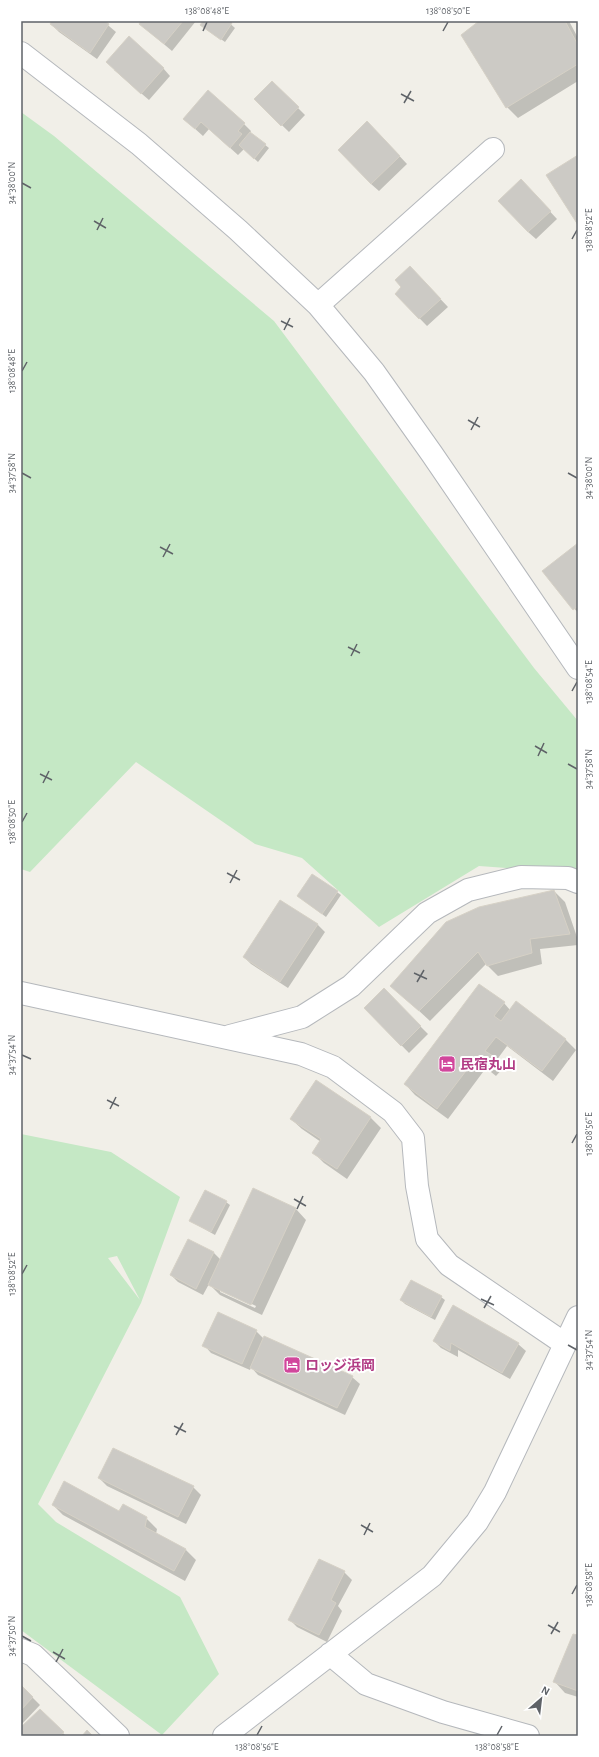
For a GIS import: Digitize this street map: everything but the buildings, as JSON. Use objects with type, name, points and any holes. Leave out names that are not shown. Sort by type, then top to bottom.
[{"type":"street","points":[[21,54],[139,144],[238,230],[318,305],[374,372],[432,454],[578,668]]},
{"type":"street","points":[[318,305],[493,149]]},
{"type":"street","points":[[227,1037],[302,1017],[351,986],[427,913],[468,890],[521,877],[568,878],[578,882]]},
{"type":"street","points":[[21,993],[301,1054],[333,1067],[393,1112],[412,1138],[427,1239],[449,1265],[565,1344]]},
{"type":"street","points":[[224,1736],[432,1576],[477,1522],[495,1492],[578,1316]]},
{"type":"street","points":[[21,1650],[32,1655],[118,1736]]},
{"type":"street","points":[[330,1654],[366,1684],[443,1712],[528,1736]]},
{"type":"green space","points":[[21,112],[54,136],[274,321],[534,668],[578,721],[578,873],[479,866],[379,927],[302,858],[255,844],[136,762],[30,872],[21,869]]},
{"type":"green space","points":[[21,1134],[111,1152],[180,1197],[141,1303],[38,1504],[56,1522],[180,1597],[219,1674],[162,1735],[21,1630]],"holes":[[[117,1256],[140,1300],[108,1258]]]},
{"type":"place","name":"民宿丸山","points":[[447,1064]]},
{"type":"place","name":"ロッジ浜岡","points":[[292,1365]]}]
